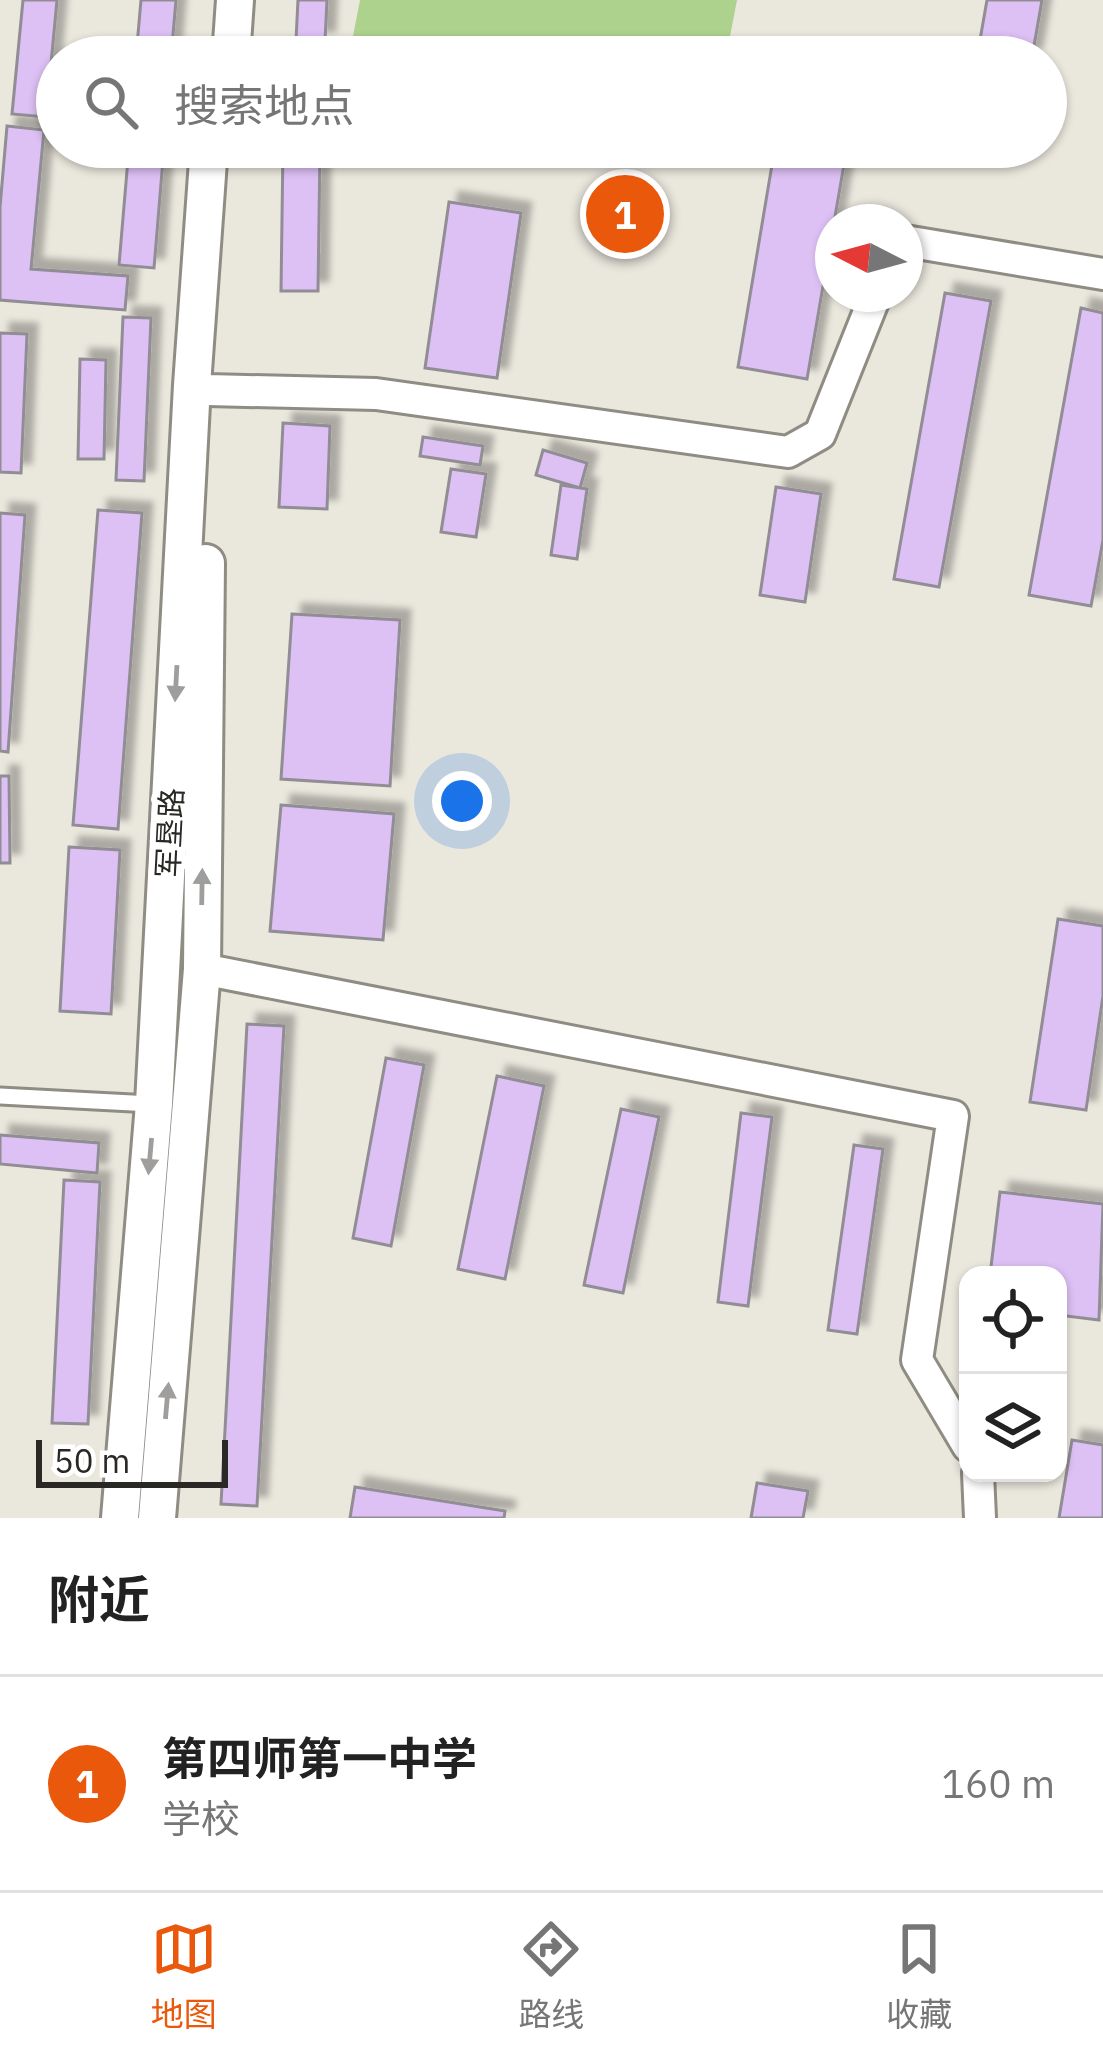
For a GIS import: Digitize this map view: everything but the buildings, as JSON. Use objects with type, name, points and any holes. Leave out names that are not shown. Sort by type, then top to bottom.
[{"type":"street","points":[[216,36],[219,0]]},
{"type":"street","points":[[232,36],[235,0]]},
{"type":"street","name":"军垦路","points":[[120,1518],[154,1104],[200,388],[207,168]]},
{"type":"street","name":"军垦路","points":[[157,1518],[202,969],[200,388],[223,168]]},
{"type":"street","points":[[923,244],[1103,274]]},
{"type":"street","points":[[200,388],[376,394],[788,452],[820,434],[869,312]]},
{"type":"street","points":[[202,969],[953,1116],[917,1360],[959,1431]]},
{"type":"street","points":[[978,1482],[980,1518]]},
{"type":"lane","points":[[0,1096],[154,1104]]},
{"type":"green space","points":[[360,0],[737,0],[730,36],[353,36]]},
{"type":"place","name":"第四师第一中学","points":[[625,214]]}]
